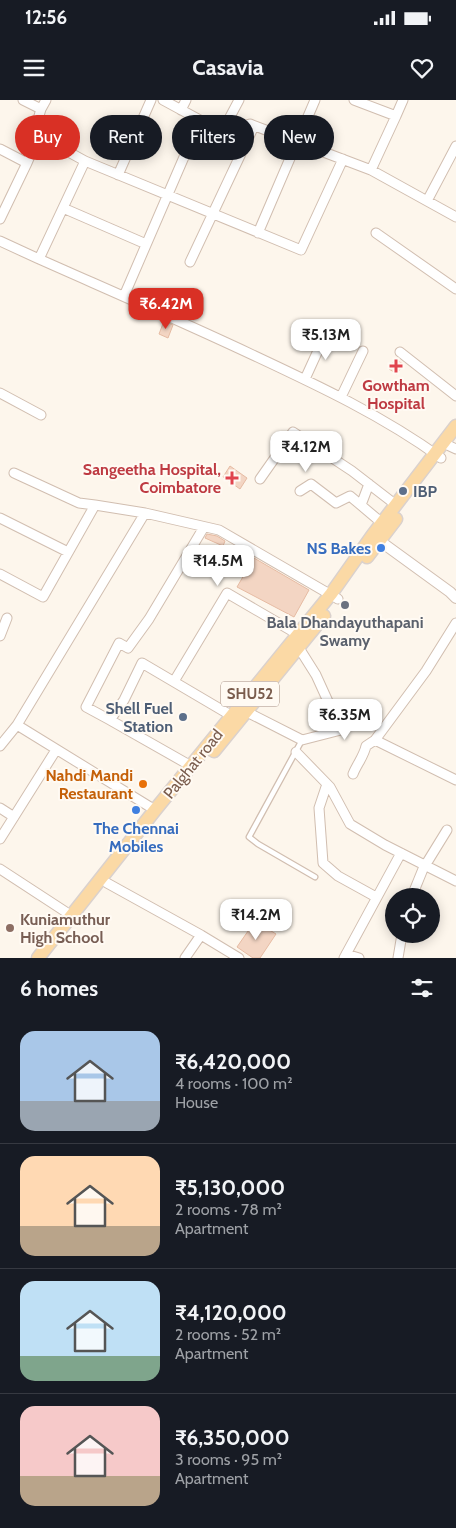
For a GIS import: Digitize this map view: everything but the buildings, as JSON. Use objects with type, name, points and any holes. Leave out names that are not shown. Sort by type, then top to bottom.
[{"type":"main road","name":"Palghat road","points":[[376,538],[382,522],[438,456],[451,445],[456,426]]},
{"type":"main road","name":"Palghat road","points":[[48,958],[196,772],[299,648],[334,596],[438,456]]},
{"type":"main road","name":"Palghat road","points":[[38,958],[155,810],[299,635],[334,596]]},
{"type":"street","points":[[23,100],[42,109]]},
{"type":"street","points":[[46,100],[34,133],[85,161],[300,250],[343,159]]},
{"type":"street","points":[[118,175],[151,100]]},
{"type":"street","points":[[163,100],[190,115]]},
{"type":"street","points":[[181,110],[186,100]]},
{"type":"street","points":[[231,115],[239,100]]},
{"type":"street","points":[[309,115],[315,100]]},
{"type":"street","points":[[354,100],[396,116]]},
{"type":"street","points":[[372,170],[403,100]]},
{"type":"street","points":[[254,126],[264,130]]},
{"type":"street","points":[[427,201],[456,146]]},
{"type":"street","points":[[0,149],[27,163]]},
{"type":"street","points":[[334,156],[372,170],[456,217]]},
{"type":"street","points":[[0,219],[28,160]]},
{"type":"street","points":[[124,296],[183,160]]},
{"type":"street","points":[[190,262],[238,160]]},
{"type":"street","points":[[258,233],[290,160]]},
{"type":"street","points":[[39,260],[85,161]]},
{"type":"street","points":[[0,194],[10,198]]},
{"type":"street","points":[[63,208],[146,244]]},
{"type":"street","points":[[376,233],[456,289]]},
{"type":"street","points":[[1,244],[124,296],[305,379],[393,425],[438,456]]},
{"type":"street","points":[[305,379],[326,333]]},
{"type":"street","points":[[341,397],[363,351]]},
{"type":"street","points":[[400,352],[456,396]]},
{"type":"street","points":[[0,393],[40,415]]},
{"type":"street","points":[[260,479],[293,432],[369,484],[396,505]]},
{"type":"street","points":[[14,473],[80,503],[145,513],[219,530],[334,596]]},
{"type":"street","points":[[300,491],[311,484],[333,501],[339,502],[350,496],[382,522]]},
{"type":"street","points":[[361,505],[369,484]]},
{"type":"street","points":[[0,574],[43,597],[95,505]]},
{"type":"street","points":[[0,746],[17,724],[145,513]]},
{"type":"street","points":[[0,518],[68,552]]},
{"type":"street","points":[[191,766],[86,707],[119,643],[128,648],[149,619],[204,527]]},
{"type":"street","points":[[376,538],[456,598]]},
{"type":"street","points":[[176,678],[227,593],[299,635]]},
{"type":"street","points":[[0,636],[7,618]]},
{"type":"street","points":[[353,774],[366,746],[375,740],[426,671],[456,623]]},
{"type":"street","points":[[247,712],[302,740],[340,730],[316,675],[299,648]]},
{"type":"street","points":[[110,720],[124,700],[142,663],[232,716]]},
{"type":"street","points":[[17,724],[155,810]]},
{"type":"street","points":[[375,740],[456,780]]},
{"type":"street","points":[[0,839],[56,750]]},
{"type":"street","points":[[296,752],[327,784],[350,824],[456,881]]},
{"type":"street","points":[[327,784],[319,808],[323,863],[338,876],[376,897]]},
{"type":"street","points":[[0,808],[14,817]]},
{"type":"street","points":[[416,888],[426,865],[447,830]]},
{"type":"street","points":[[359,958],[345,956],[401,853]]},
{"type":"street","points":[[0,869],[72,916]]},
{"type":"street","points":[[107,883],[201,934],[237,957]]},
{"type":"street","points":[[185,958],[201,934]]},
{"type":"street","points":[[398,958],[400,943]]},
{"type":"lane","points":[[302,740],[249,837],[315,877]]},
{"type":"place","name":"Gowtham Hospital","points":[[396,366]]},
{"type":"place","name":"Sangeetha Hospital, Coimbatore","points":[[232,478]]},
{"type":"place","name":"IBP","points":[[403,491]]},
{"type":"place","name":"NS Bakes","points":[[381,548]]},
{"type":"place","name":"Bala Dhandayuthapani Swamy","points":[[345,605]]},
{"type":"place","name":"Shell Fuel Station","points":[[183,717]]},
{"type":"place","name":"Nahdi Mandi Restaurant","points":[[143,784]]},
{"type":"place","name":"The Chennai Mobiles","points":[[136,810]]},
{"type":"place","name":"Kuniamuthur High School","points":[[10,928]]}]
